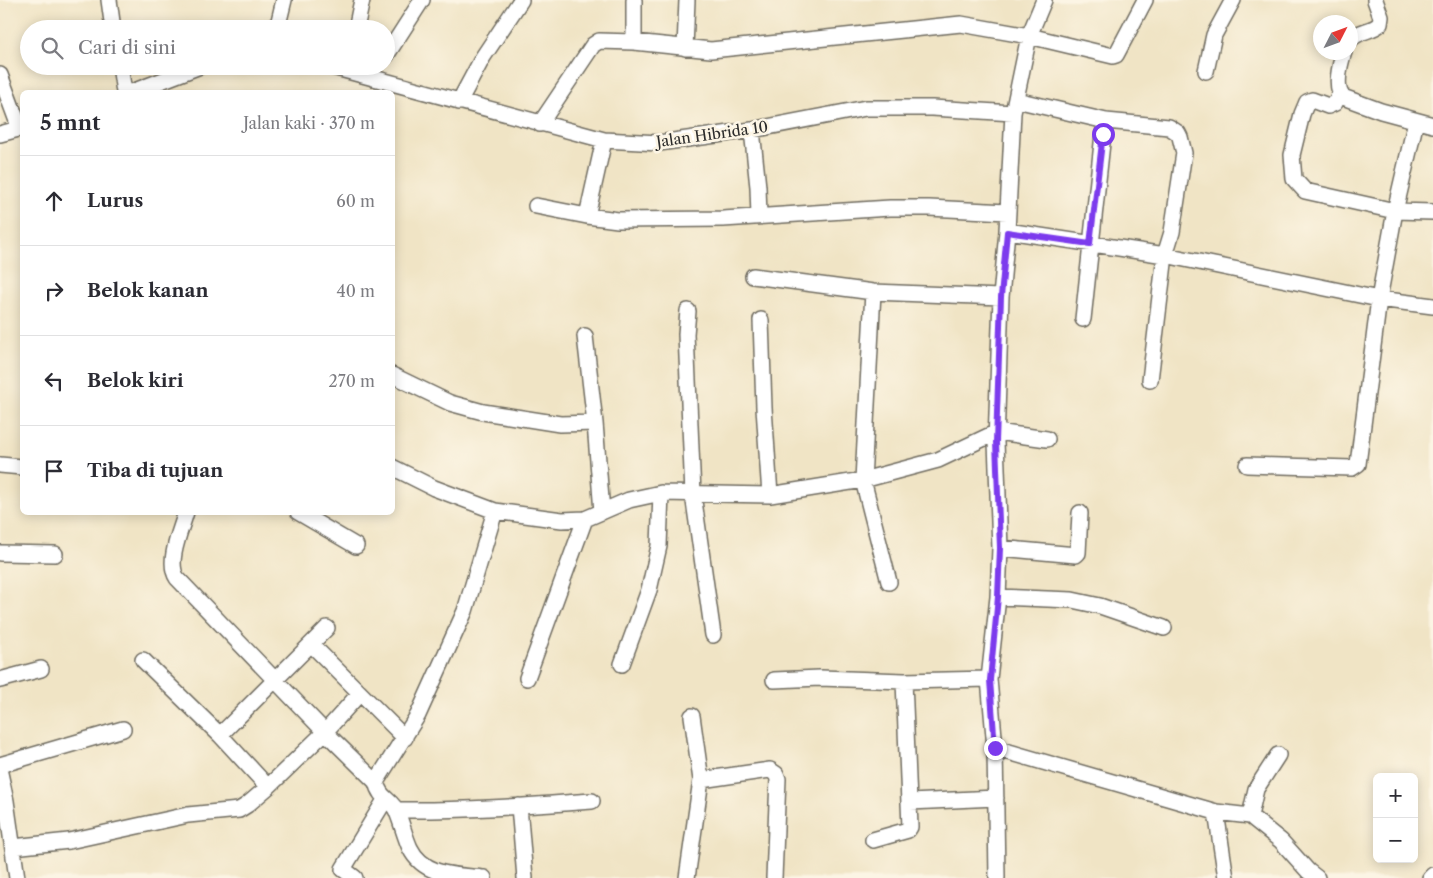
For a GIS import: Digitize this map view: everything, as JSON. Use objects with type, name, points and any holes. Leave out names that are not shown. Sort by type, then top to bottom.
[{"type":"street","points":[[109,0],[112,20]]},
{"type":"street","points":[[279,20],[284,0]]},
{"type":"street","points":[[358,20],[362,0]]},
{"type":"street","points":[[395,42],[422,0]]},
{"type":"street","points":[[459,102],[482,57],[520,0]]},
{"type":"street","points":[[634,0],[634,42]]},
{"type":"street","points":[[685,48],[687,0]]},
{"type":"street","points":[[997,878],[995,748],[990,680],[998,597],[1000,548],[997,432],[1001,297],[1015,107],[1029,36],[1044,0]]},
{"type":"street","points":[[540,124],[595,44],[599,41],[634,42],[711,50],[961,24],[1029,36],[1113,56],[1116,55],[1145,0]]},
{"type":"street","points":[[1206,71],[1214,35],[1234,0]]},
{"type":"street","points":[[1358,34],[1376,28],[1380,24],[1381,17],[1375,0]]},
{"type":"street","points":[[1342,60],[1338,86],[1340,94],[1336,103],[1328,106],[1312,100],[1307,102],[1302,114],[1292,155],[1294,179],[1305,191],[1395,211],[1433,212]]},
{"type":"street","points":[[0,75],[20,126]]},
{"type":"street","points":[[121,75],[124,90]]},
{"type":"street","points":[[137,90],[176,75]]},
{"type":"street","name":"Jalan Hibrida 10","points":[[384,75],[459,102],[604,140],[660,143],[752,130],[866,108],[1015,107],[1106,121],[1169,127],[1178,133],[1184,153],[1172,232],[1165,255],[1150,380]]},
{"type":"street","points":[[1340,94],[1358,104],[1433,125]]},
{"type":"street","points":[[1083,319],[1090,244],[1106,121]]},
{"type":"street","points":[[1247,465],[1356,467],[1358,464],[1379,300],[1395,211],[1416,121]]},
{"type":"street","points":[[0,134],[20,129]]},
{"type":"street","points":[[752,130],[759,216]]},
{"type":"street","points":[[587,216],[604,140]]},
{"type":"street","points":[[536,206],[618,220],[723,219],[890,208],[1007,212]]},
{"type":"street","points":[[1007,232],[1165,255],[1379,300],[1433,306]]},
{"type":"street","points":[[753,276],[873,292],[1001,297]]},
{"type":"street","points":[[873,292],[863,480],[889,582]]},
{"type":"street","points":[[688,311],[686,334],[693,494],[713,635]]},
{"type":"street","points":[[761,320],[764,408],[770,495]]},
{"type":"street","points":[[585,336],[595,423],[602,512]]},
{"type":"street","points":[[395,376],[450,403],[483,412],[560,424],[595,423]]},
{"type":"street","points":[[395,469],[434,488],[495,511],[562,520],[585,519],[629,500],[661,493],[770,495],[863,480],[938,460],[997,432],[1047,439]]},
{"type":"street","points":[[0,465],[20,467]]},
{"type":"street","points":[[622,664],[649,590],[659,546],[661,493]]},
{"type":"street","points":[[376,782],[418,715],[464,611],[495,511]]},
{"type":"street","points":[[1000,548],[1076,555],[1078,553],[1080,513]]},
{"type":"street","points":[[185,515],[175,547],[172,564],[174,573],[325,732],[376,782],[378,792],[391,805],[422,872],[484,878]]},
{"type":"street","points":[[303,515],[356,546]]},
{"type":"street","points":[[527,678],[585,519]]},
{"type":"street","points":[[0,553],[55,554]]},
{"type":"street","points":[[998,597],[1072,600],[1100,606],[1164,628]]},
{"type":"street","points":[[220,735],[327,628]]},
{"type":"street","points":[[310,644],[405,738]]},
{"type":"street","points":[[143,660],[220,735],[268,787]]},
{"type":"street","points":[[0,680],[41,669]]},
{"type":"street","points":[[774,680],[820,678],[904,682],[990,680]]},
{"type":"street","points":[[873,840],[909,829],[910,802],[904,682]]},
{"type":"street","points":[[13,847],[69,841],[188,815],[239,810],[268,787],[325,732],[360,694]]},
{"type":"street","points":[[688,878],[701,780],[692,716]]},
{"type":"street","points":[[0,766],[123,729]]},
{"type":"street","points":[[995,748],[1216,812],[1250,816],[1281,841],[1308,871],[1317,878]]},
{"type":"street","points":[[1250,816],[1256,789],[1278,756]]},
{"type":"street","points":[[701,780],[770,770],[776,774],[778,779],[774,878]]},
{"type":"street","points":[[0,774],[3,802],[13,847],[17,878]]},
{"type":"street","points":[[910,802],[996,798]]},
{"type":"street","points":[[391,805],[428,810],[592,801]]},
{"type":"street","points":[[355,878],[343,870],[391,805]]},
{"type":"street","points":[[519,806],[525,878]]},
{"type":"street","points":[[1216,812],[1226,878]]},
{"type":"street","points":[[1430,878],[1433,875]]},
{"type":"route","points":[[995,748],[990,680],[998,597],[1000,548],[996,442],[1001,297],[1007,232],[1090,244],[1103,134]]}]
